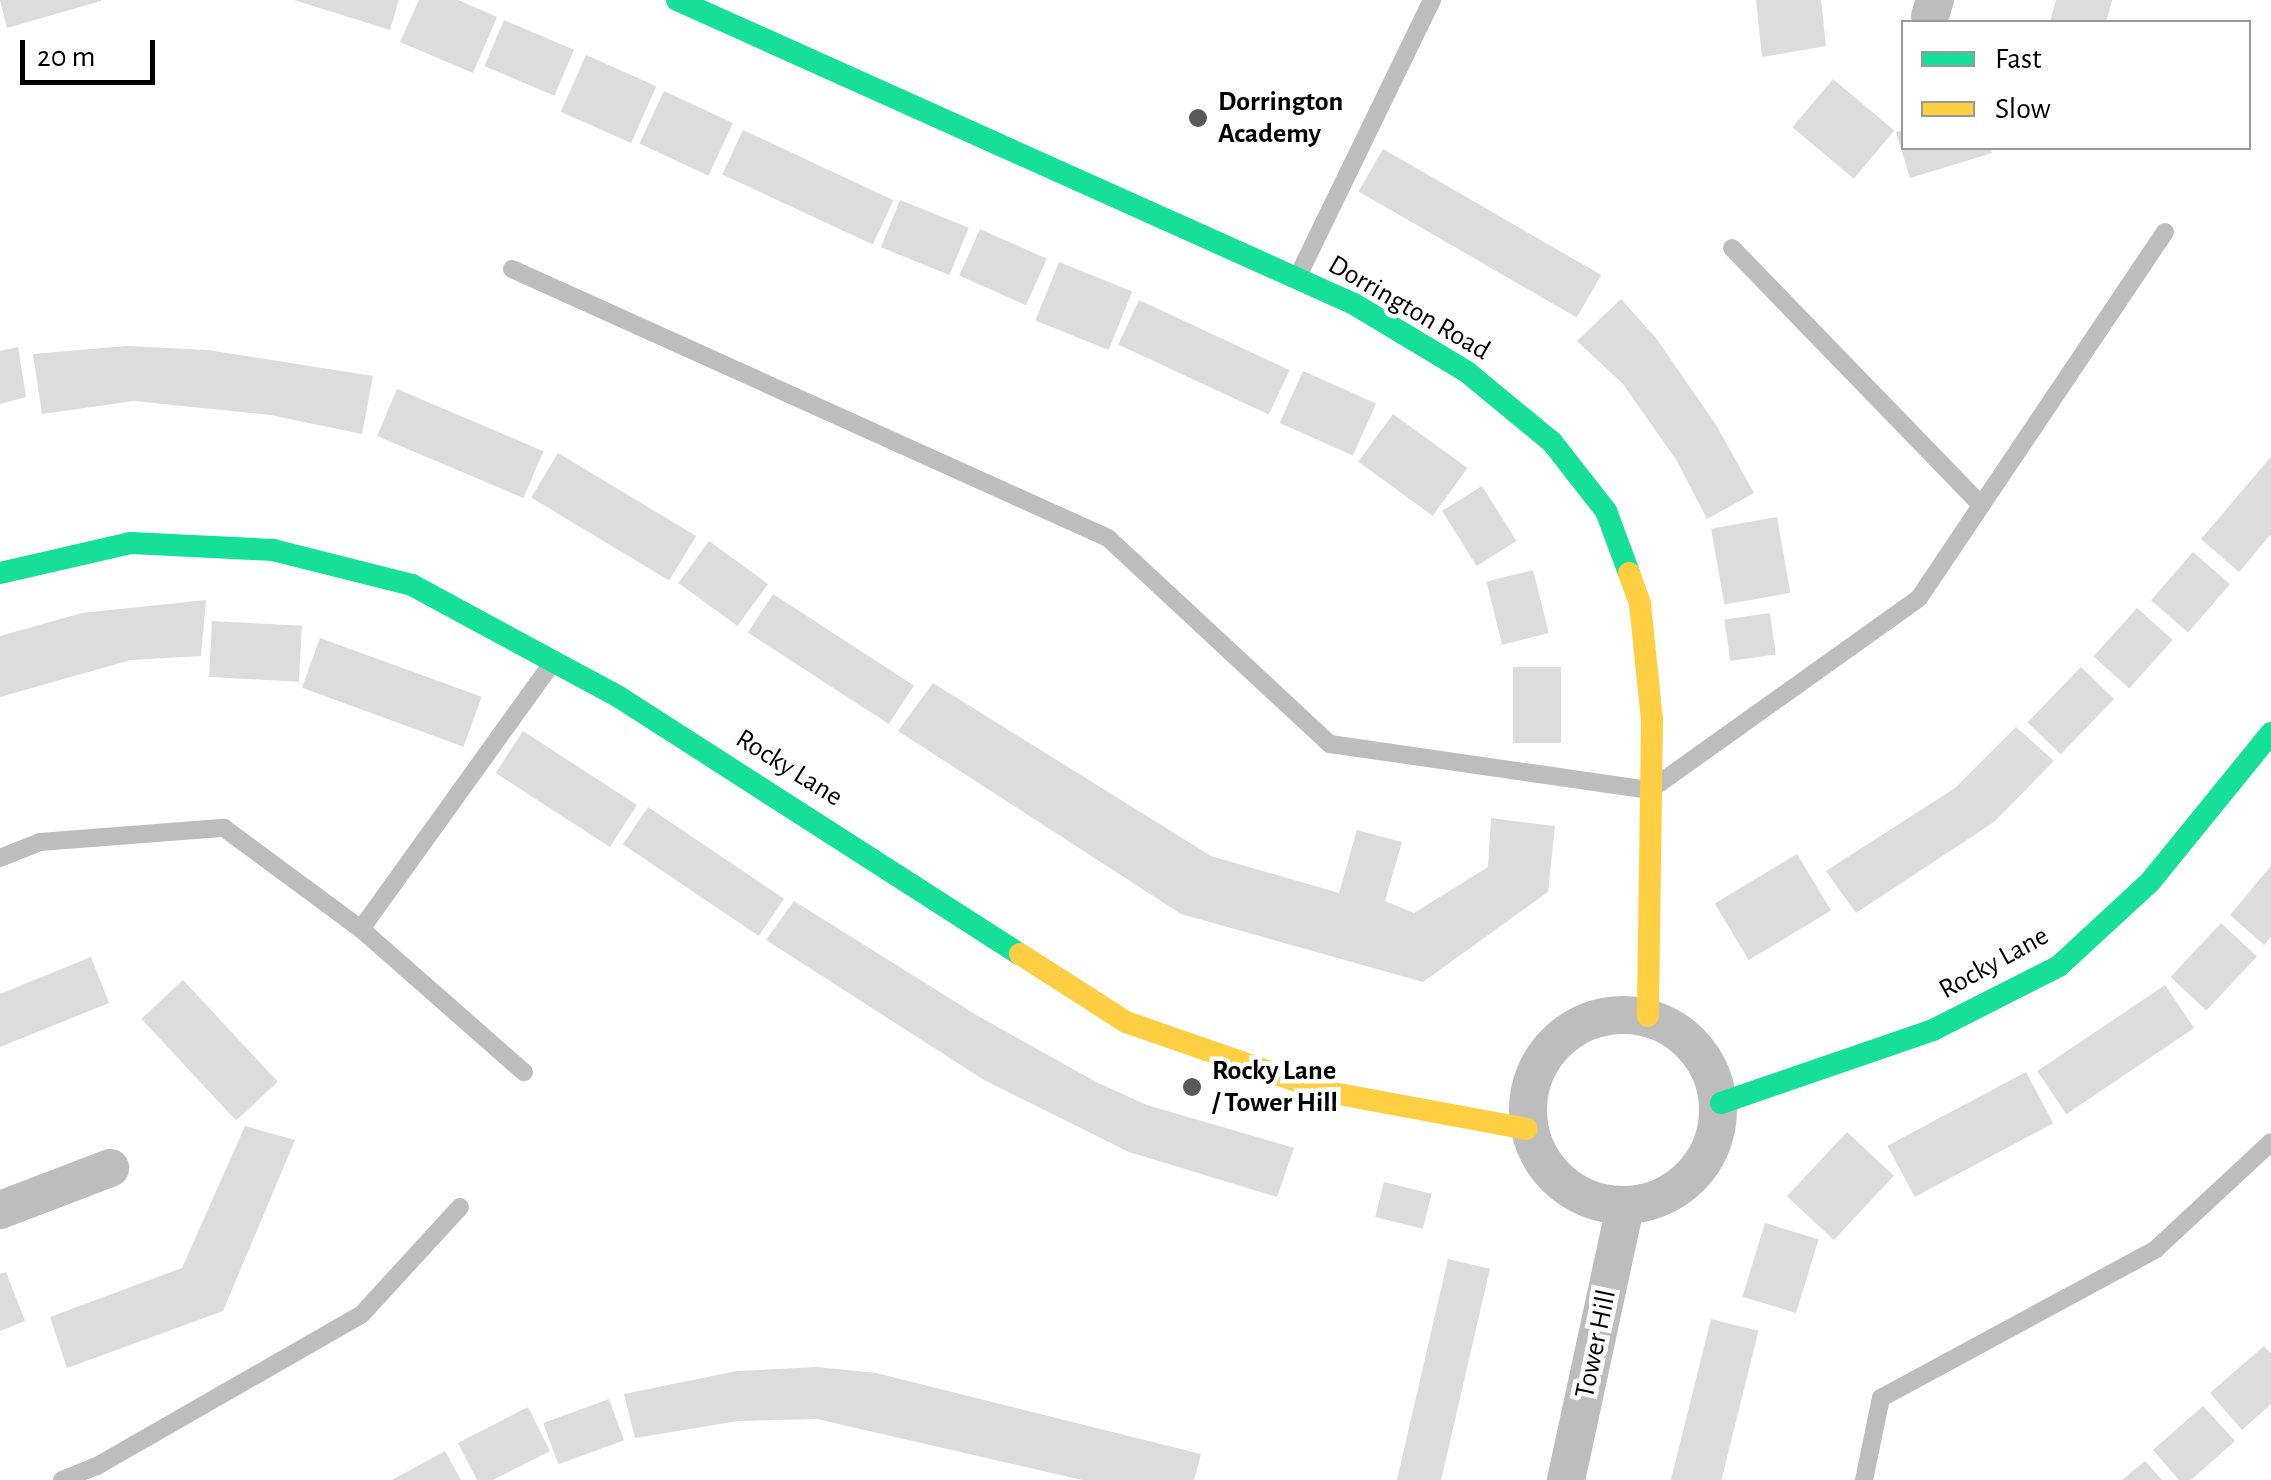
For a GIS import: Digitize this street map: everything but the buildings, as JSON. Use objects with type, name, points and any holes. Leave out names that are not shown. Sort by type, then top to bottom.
[{"type":"street","name":"Dorrington Road","points":[[677,0],[1354,304],[1468,372],[1552,442],[1606,512],[1640,604],[1652,721],[1648,1016]]},
{"type":"street","name":"Rocky Lane","points":[[0,573],[131,543],[273,550],[412,585],[619,697],[877,858],[1126,1022],[1328,1092],[1528,1128]]},
{"type":"street","name":"Rocky Lane","points":[[1720,1103],[1933,1030],[2058,966],[2150,882],[2271,733]]},
{"type":"street","points":[[1600,1016],[1648,1016],[1684,1034],[1710,1065],[1720,1103],[1710,1154],[1676,1193],[1625,1208],[1581,1198],[1569,1189],[1546,1170],[1528,1128],[1531,1080],[1557,1040],[1600,1016]]},
{"type":"street","points":[[0,1210],[110,1168]]},
{"type":"street","name":"Tower Hill","points":[[1566,1480],[1625,1208]]},
{"type":"lane","points":[[1297,279],[1432,0]]},
{"type":"lane","points":[[512,270],[1108,538],[1330,744],[1650,790],[1919,598],[2165,232]]},
{"type":"lane","points":[[1732,248],[1981,504]]},
{"type":"lane","points":[[361,929],[553,662]]},
{"type":"lane","points":[[0,858],[40,842],[224,828],[361,929],[524,1072]]},
{"type":"lane","points":[[1864,1480],[1880,1398],[2156,1249],[2271,1142]]},
{"type":"lane","points":[[62,1480],[100,1473],[362,1314],[460,1207]]},
{"type":"traffic: fast","points":[[677,0],[1354,304],[1467,372],[1552,442],[1606,511],[1629,573]]},
{"type":"traffic: fast","points":[[0,573],[131,543],[273,550],[412,585],[619,697],[1020,954]]},
{"type":"traffic: fast","points":[[1721,1103],[1933,1030],[2059,966],[2150,882],[2271,733]]},
{"type":"traffic: slow","points":[[1629,573],[1640,604],[1652,721],[1648,1016]]},
{"type":"traffic: slow","points":[[1020,954],[1126,1022],[1328,1092],[1527,1129]]},
{"type":"place","name":"Dorrington Academy","points":[[1198,118]]},
{"type":"place","name":"Rocky Lane / Tower Hill","points":[[1192,1087]]}]
